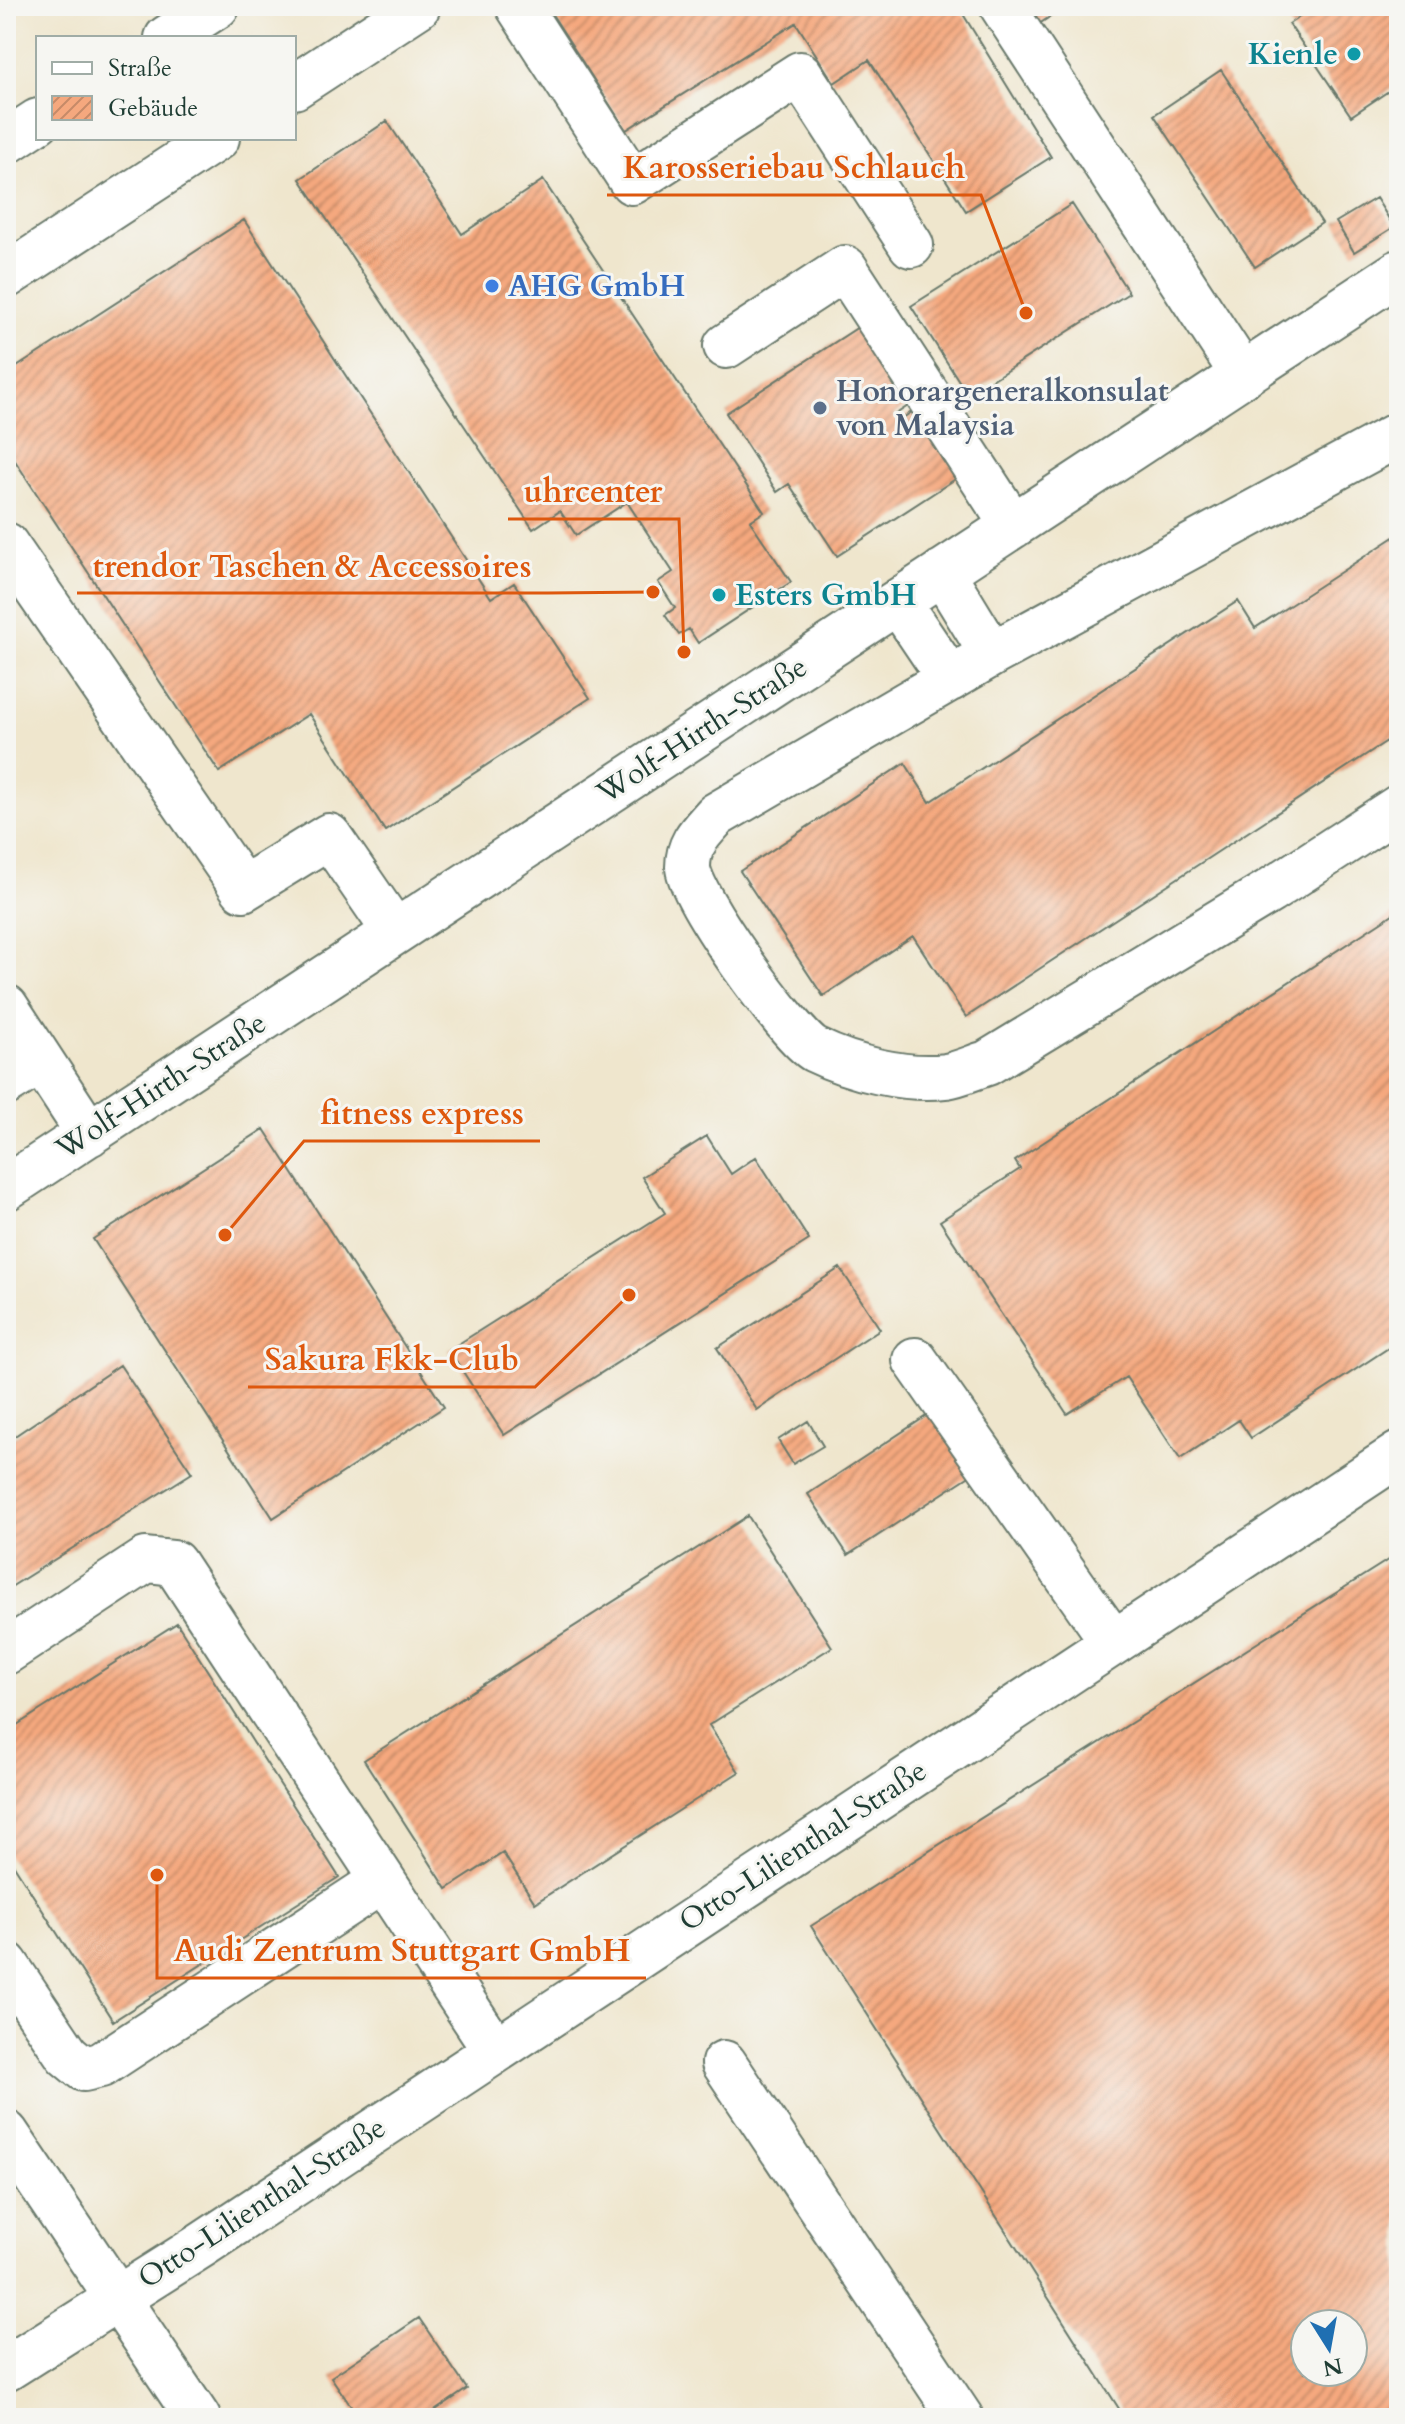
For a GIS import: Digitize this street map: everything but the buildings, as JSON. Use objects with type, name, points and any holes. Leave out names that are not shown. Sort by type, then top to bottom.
[{"type":"street","points":[[170,36],[217,6]]},
{"type":"street","points":[[296,86],[418,6]]},
{"type":"street","points":[[518,6],[632,182],[800,74],[911,245]]},
{"type":"street","points":[[1002,6],[1243,375]]},
{"type":"street","points":[[6,142],[36,122]]},
{"type":"street","points":[[6,276],[214,140]]},
{"type":"street","points":[[726,346],[845,268],[1013,526]]},
{"type":"street","name":"Wolf-Hirth-Straße","points":[[6,1188],[1399,272]]},
{"type":"street","points":[[1399,434],[992,654],[716,815],[691,843],[687,870],[697,895],[770,1002],[811,1049],[849,1064],[902,1074],[946,1076],[987,1063],[1270,891],[1399,807]]},
{"type":"street","points":[[6,545],[243,889],[329,836],[395,932]]},
{"type":"street","points":[[942,572],[992,654]]},
{"type":"street","points":[[898,602],[950,679]]},
{"type":"street","points":[[6,1007],[24,1072],[89,1134]]},
{"type":"street","points":[[915,1360],[1113,1642]]},
{"type":"street","name":"Otto-Lilienthal-Straße","points":[[6,2369],[1399,1454]]},
{"type":"street","points":[[6,1652],[146,1560],[174,1563],[495,2050]]},
{"type":"street","points":[[6,1964],[67,2055],[84,2069],[101,2065],[383,1880]]},
{"type":"street","points":[[724,2063],[961,2418]]},
{"type":"street","points":[[6,2133],[198,2418]]},
{"type":"place","name":"Kienle","points":[[1354,54]]},
{"type":"place","name":"AHG GmbH","points":[[492,286]]},
{"type":"place","name":"Karosseriebau Schlauch","points":[[1026,313]]},
{"type":"place","name":"Honorargeneralkonsulat von Malaysia","points":[[820,408]]},
{"type":"place","name":"trendor Taschen & Accessoires","points":[[653,592]]},
{"type":"place","name":"Esters GmbH","points":[[719,595]]},
{"type":"place","name":"uhrcenter","points":[[684,652]]},
{"type":"place","name":"fitness express","points":[[225,1235]]},
{"type":"place","name":"Sakura Fkk-Club","points":[[629,1295]]},
{"type":"place","name":"Audi Zentrum Stuttgart GmbH","points":[[157,1875]]}]
